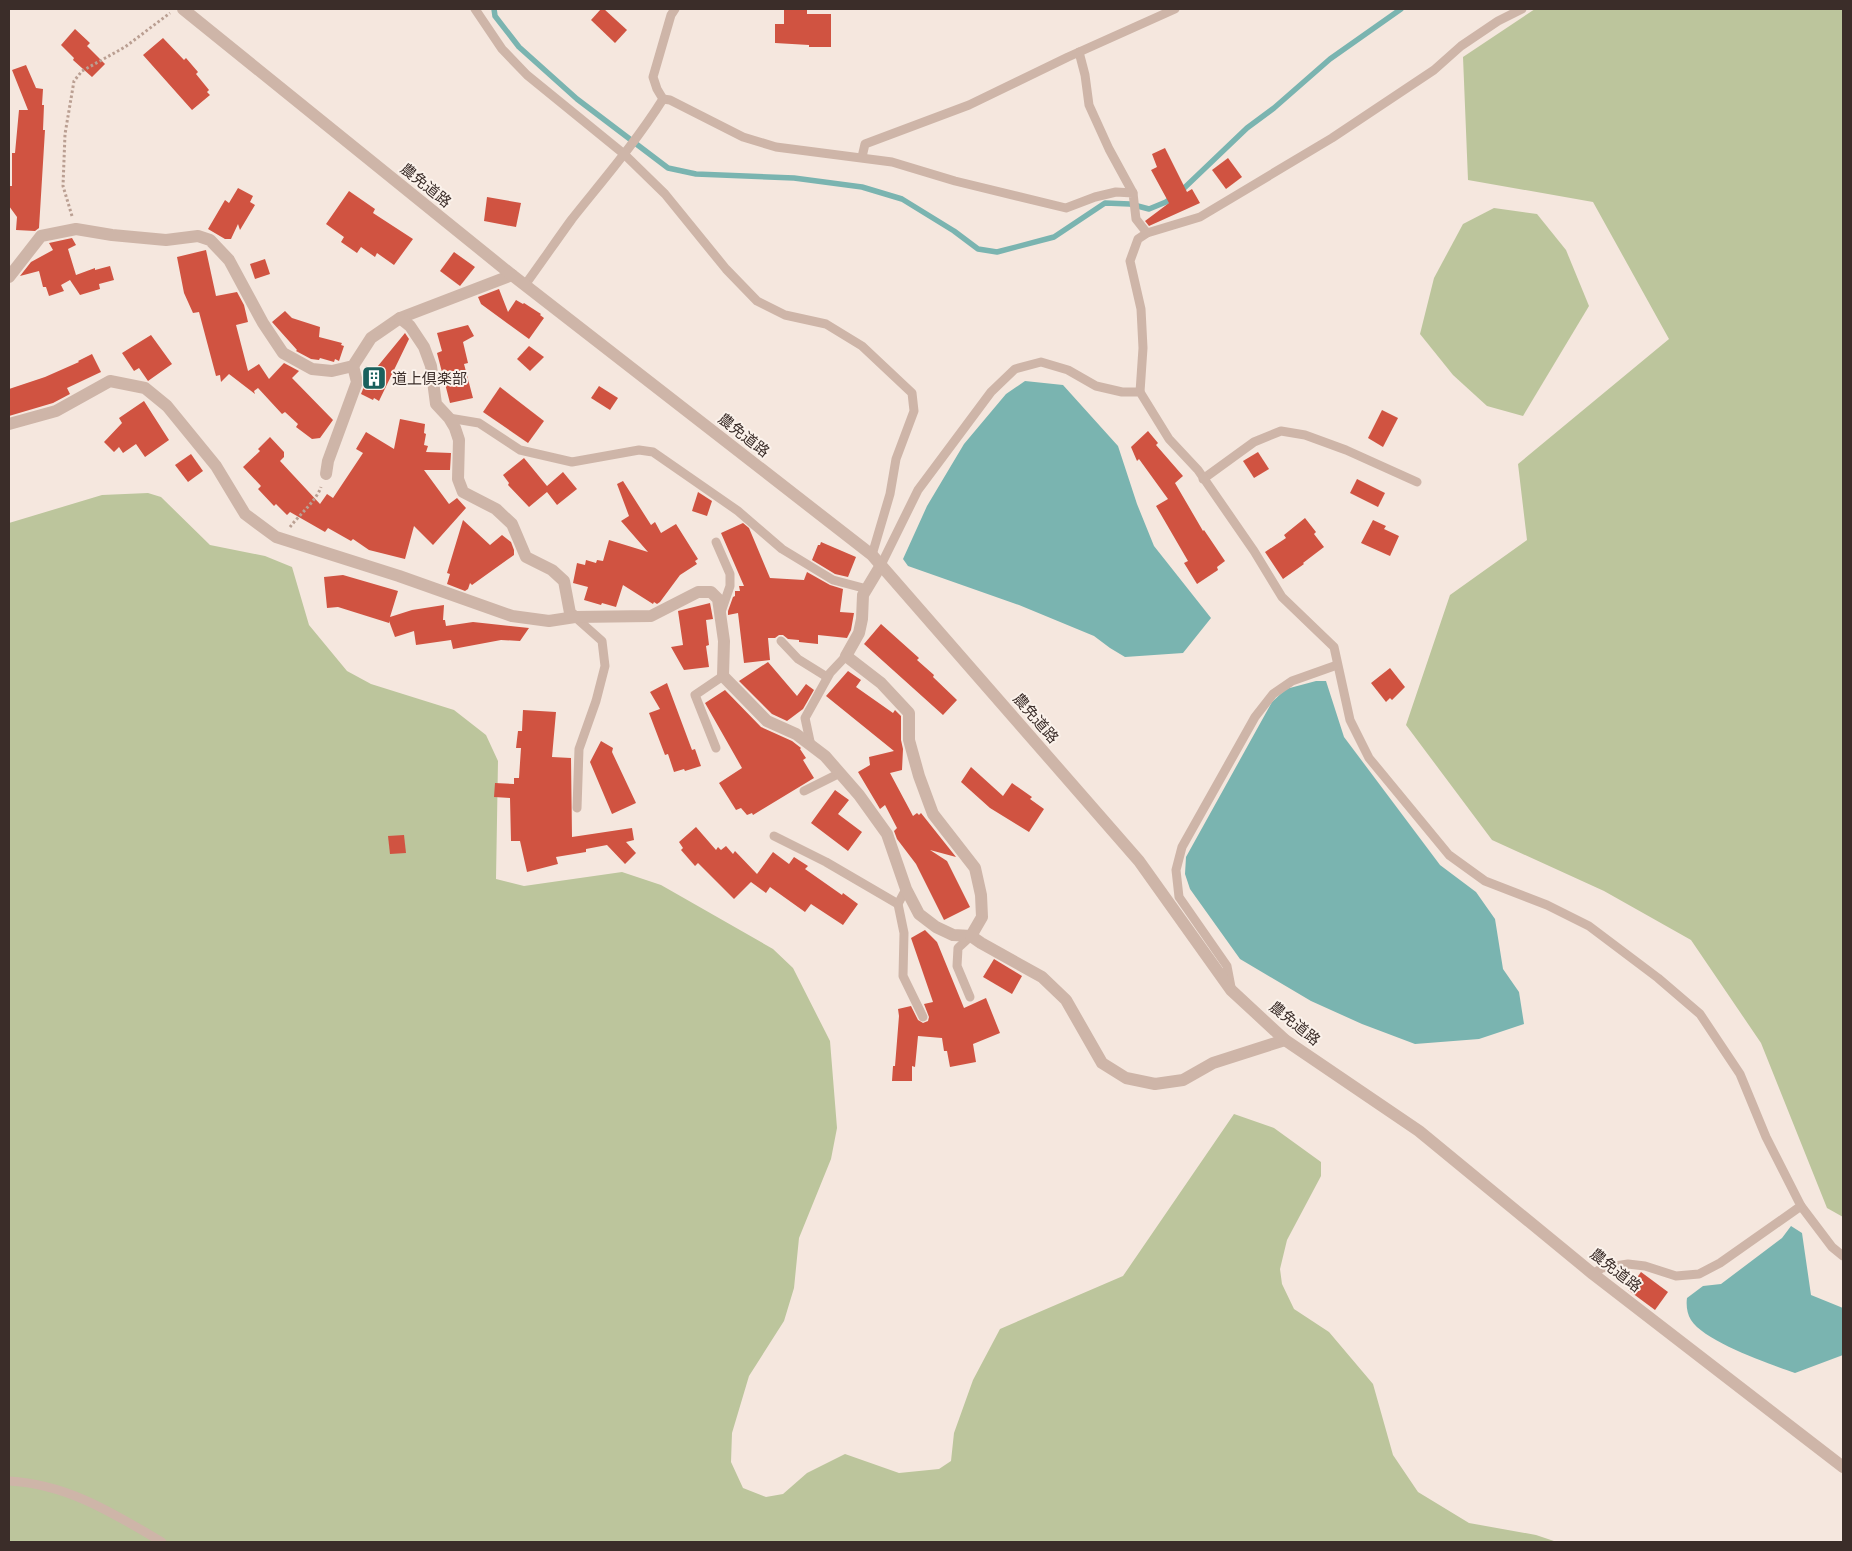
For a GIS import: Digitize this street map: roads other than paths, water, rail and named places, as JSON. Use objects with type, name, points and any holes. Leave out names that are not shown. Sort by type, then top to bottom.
[{"type":"street","name":"農免道路","points":[[184,10],[512,276],[872,555],[1139,861],[1232,990],[1285,1040],[1419,1131],[1594,1274],[1843,1467]]},
{"type":"street","points":[[9,277],[41,236],[76,229],[112,235],[166,240],[198,236],[210,240],[229,260],[263,323],[283,353],[312,369],[332,371],[353,366],[371,338],[400,318],[512,276]]},
{"type":"street","points":[[400,318],[410,326],[424,347],[431,366],[436,404],[450,418],[459,440],[458,479],[463,492],[496,509],[512,524],[526,557],[552,570],[564,581],[570,614],[574,616]]},
{"type":"street","points":[[326,474],[328,461],[357,382],[353,366]]},
{"type":"street","points":[[9,424],[56,411],[110,381],[145,388],[167,406],[216,466],[246,514],[276,537],[399,576],[512,616],[549,621],[574,616],[651,616],[698,592],[710,592],[718,599],[724,641],[723,676],[767,721],[796,734],[825,756],[859,795],[887,834],[906,889],[919,914],[936,927],[953,935],[971,936],[1042,977],[1066,1000],[1102,1063],[1126,1078],[1155,1084],[1183,1080],[1213,1063],[1285,1040]]},
{"type":"street","points":[[881,565],[863,595],[862,619],[859,633],[846,656],[881,683],[909,713],[909,740],[919,776],[933,814],[975,868],[981,895],[982,917],[971,936]]},
{"type":"lane","points":[[476,9],[502,49],[527,75],[626,152],[665,194],[726,268],[757,302],[785,315],[826,324],[862,346],[912,393],[914,411],[896,459],[890,494],[872,555]]},
{"type":"lane","points":[[675,9],[671,15],[653,77],[656,89],[663,99],[670,100],[743,137],[776,147],[892,162],[955,181],[1066,208],[1095,197],[1116,192],[1133,193]]},
{"type":"lane","points":[[862,158],[865,144],[969,105],[1079,52],[1175,9]]},
{"type":"lane","points":[[1522,9],[1490,26],[1461,46],[1434,70],[1332,138],[1200,217],[1147,233],[1138,239],[1130,261],[1141,309],[1143,348],[1140,392],[1168,439],[1198,470],[1254,551],[1282,597],[1334,648],[1350,720],[1369,758],[1449,855],[1485,881],[1547,905],[1590,926],[1658,978],[1700,1014],[1740,1074],[1766,1137],[1801,1206],[1832,1247],[1843,1256]]},
{"type":"lane","points":[[1079,52],[1085,75],[1089,105],[1133,193],[1136,219],[1147,233]]},
{"type":"lane","points":[[525,285],[572,220],[641,133],[663,99]]},
{"type":"lane","points":[[881,565],[918,490],[991,392],[1015,369],[1041,362],[1068,370],[1096,386],[1122,392],[1140,392]]},
{"type":"lane","points":[[450,418],[479,423],[520,450],[572,462],[639,450],[653,452],[738,511],[782,549],[833,580],[866,589]]},
{"type":"lane","points":[[1203,479],[1254,442],[1281,430],[1305,435],[1346,450],[1417,482]]},
{"type":"lane","points":[[716,542],[730,574],[730,586],[720,615]]},
{"type":"lane","points":[[574,616],[602,641],[605,666],[596,701],[579,748],[577,808]]},
{"type":"lane","points":[[781,641],[798,659],[827,677]]},
{"type":"lane","points":[[812,746],[805,718],[827,677],[846,656]]},
{"type":"lane","points":[[1232,990],[1227,966],[1179,897],[1176,870],[1182,846],[1255,717],[1274,694],[1292,681],[1337,665]]},
{"type":"lane","points":[[716,748],[695,695],[723,676]]},
{"type":"lane","points":[[804,791],[840,773]]},
{"type":"lane","points":[[774,836],[826,862],[898,904]]},
{"type":"lane","points":[[906,889],[898,904],[904,933],[903,976],[923,1017]]},
{"type":"lane","points":[[970,998],[957,966],[958,948],[971,936]]},
{"type":"lane","points":[[1594,1274],[1602,1268],[1628,1264],[1646,1266],[1676,1276],[1699,1274],[1720,1263],[1801,1206]]},
{"type":"lane","points":[[9,1481],[49,1486],[78,1497],[116,1515],[162,1542]]},
{"type":"water","points":[[1025,381],[1063,385],[1118,446],[1137,504],[1154,546],[1211,618],[1183,653],[1125,657],[1094,636],[1019,605],[908,566],[903,559],[927,506],[964,444],[1006,394]]},
{"type":"water","points":[[1316,681],[1326,681],[1344,737],[1440,865],[1476,892],[1495,919],[1503,969],[1519,992],[1524,1024],[1479,1039],[1415,1044],[1362,1024],[1311,1001],[1240,959],[1190,889],[1185,874],[1186,857],[1272,702],[1286,689]]},
{"type":"water","points":[[1791,1226],[1802,1233],[1811,1295],[1843,1308],[1843,1355],[1795,1373],[1739,1351],[1710,1336],[1698,1328],[1691,1320],[1687,1304],[1687,1298],[1703,1286],[1721,1284],[1782,1238]]},
{"type":"waterway","points":[[494,9],[495,16],[519,47],[577,99],[668,168],[696,174],[794,178],[862,187],[902,199],[954,231],[978,249],[997,252],[1054,237],[1105,203],[1130,204],[1149,209],[1173,197]]},
{"type":"waterway","points":[[1180,192],[1247,128],[1274,108],[1330,59],[1401,9]]},
{"type":"place","name":"道上倶楽部","points":[[374,378]]}]
